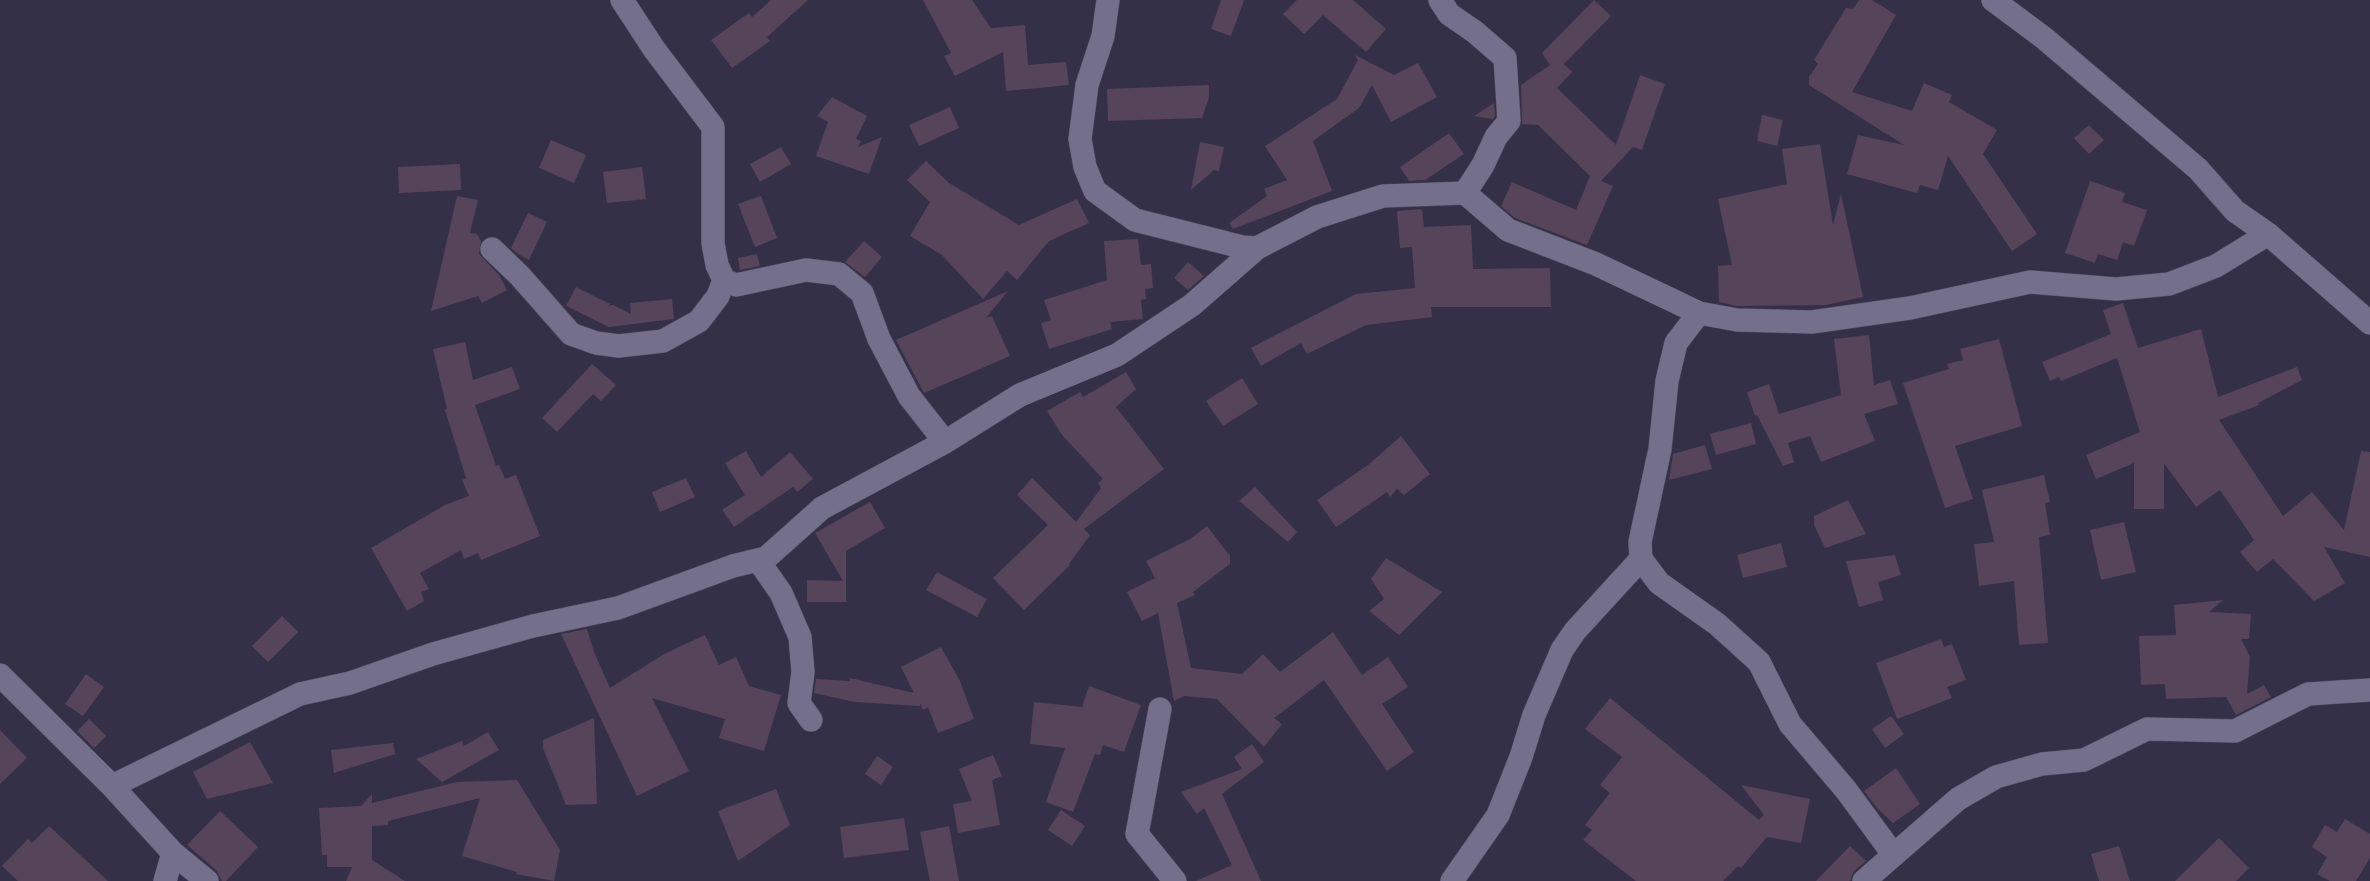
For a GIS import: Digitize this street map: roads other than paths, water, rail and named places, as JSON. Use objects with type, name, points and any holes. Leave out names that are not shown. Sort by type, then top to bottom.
[{"type":"street","points":[[622,0],[654,49],[713,127],[713,243],[717,265],[724,280],[736,285],[806,270],[839,274],[862,293],[879,339],[909,396],[945,442]]},
{"type":"street","points":[[1108,0],[1103,36],[1087,85],[1080,138],[1084,167],[1095,191],[1135,220],[1242,247],[1257,248]]},
{"type":"street","points":[[1440,0],[1448,14],[1475,32],[1505,58],[1509,121],[1496,137],[1465,192]]},
{"type":"street","points":[[1993,0],[2044,38],[2177,151],[2198,169],[2235,211],[2268,234],[2370,323]]},
{"type":"street","points":[[112,786],[300,694],[350,683],[433,654],[533,626],[618,608],[733,566],[766,558],[822,508],[945,442],[1020,395],[1117,355],[1192,305],[1257,248],[1317,217],[1383,196],[1465,192],[1508,230],[1596,264],[1699,313],[1737,320],[1812,322],[1910,308],[2030,282],[2116,289],[2169,284],[2216,266],[2268,234]]},
{"type":"street","points":[[492,249],[520,276],[571,334],[596,344],[618,346],[663,341],[699,321],[718,296],[724,280]]},
{"type":"street","points":[[1699,313],[1676,343],[1667,381],[1660,449],[1640,541],[1641,559],[1659,583],[1717,624],[1759,662],[1790,724],[1846,790],[1893,854]]},
{"type":"street","points":[[1452,881],[1498,815],[1534,715],[1562,650],[1575,631],[1641,559]]},
{"type":"street","points":[[758,560],[781,593],[800,637],[803,672],[799,703],[811,720]]},
{"type":"street","points":[[0,676],[112,786],[173,853],[207,881]]},
{"type":"street","points":[[1864,881],[1958,799],[1996,777],[2042,764],[2084,760],[2147,729],[2235,731],[2308,694],[2370,690]]},
{"type":"street","points":[[1160,709],[1137,834],[1175,881]]},
{"type":"street","points":[[165,881],[173,853]]}]
